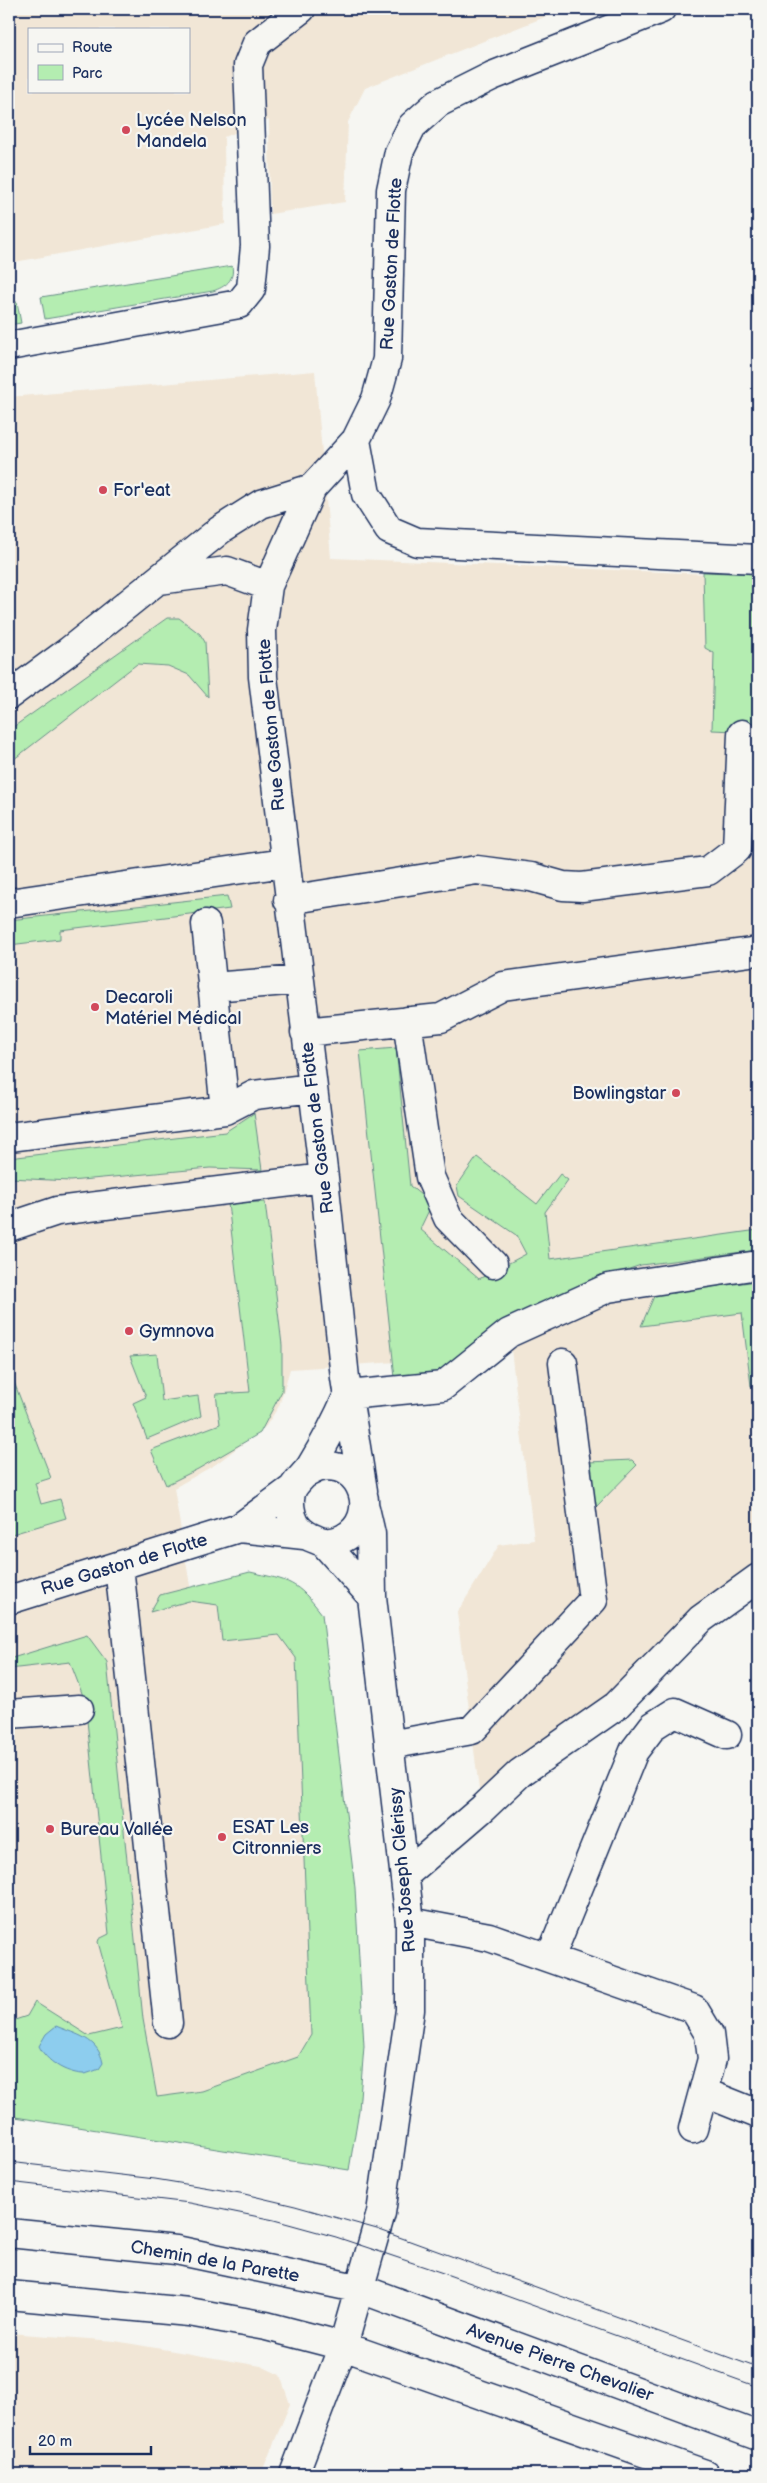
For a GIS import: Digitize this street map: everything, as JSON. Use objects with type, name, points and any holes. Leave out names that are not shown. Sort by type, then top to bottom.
[{"type":"street","points":[[9,346],[239,304],[251,289],[255,246],[248,65],[257,43],[301,9]]},
{"type":"street","name":"Rue Gaston de Flotte","points":[[240,1528],[338,1542],[351,1534],[361,1522],[364,1499],[348,1395],[324,1178],[288,900],[263,677],[262,630],[268,586],[312,488],[356,440],[376,399],[387,359],[391,190],[399,152],[412,126],[438,103],[492,76],[662,9]]},
{"type":"street","points":[[356,440],[366,494],[389,530],[417,542],[758,558]]},
{"type":"street","points":[[9,695],[160,580],[220,530],[261,504],[312,488]]},
{"type":"street","points":[[160,580],[228,571],[268,586]]},
{"type":"street","points":[[288,900],[477,870],[531,877],[563,886],[582,887],[708,870],[737,849],[742,734]]},
{"type":"street","points":[[9,903],[284,863]]},
{"type":"street","points":[[206,924],[224,1110]]},
{"type":"street","points":[[305,1032],[441,1018],[502,986],[758,952]]},
{"type":"street","points":[[212,986],[299,980]]},
{"type":"street","points":[[407,1021],[430,1177],[448,1218],[492,1264]]},
{"type":"street","points":[[9,1137],[224,1110],[254,1094],[312,1088]]},
{"type":"street","points":[[9,1227],[57,1211],[324,1178]]},
{"type":"street","points":[[348,1395],[443,1386],[509,1333],[608,1288],[758,1265]]},
{"type":"street","points":[[390,1745],[472,1730],[594,1600],[563,1363]]},
{"type":"street","name":"Rue Gaston de Flotte","points":[[314,1539],[294,1522],[289,1506],[299,1481],[330,1436],[348,1395]]},
{"type":"street","name":"Rue Gaston de Flotte","points":[[9,1600],[240,1528],[299,1481],[322,1467],[339,1468],[354,1477],[364,1499]]},
{"type":"street","name":"Rue Joseph Clérissy","points":[[361,2289],[387,2182],[410,2010],[410,1922],[372,1597],[371,1534],[364,1499]]},
{"type":"street","points":[[314,1539],[372,1597]]},
{"type":"street","points":[[119,1566],[168,2023]]},
{"type":"street","points":[[405,1875],[483,1808],[520,1773],[616,1706],[701,1620],[758,1578]]},
{"type":"street","points":[[9,1714],[80,1709]]},
{"type":"street","points":[[550,1958],[634,1750],[653,1726],[675,1712],[727,1735]]},
{"type":"street","points":[[410,1922],[489,1937],[694,2009],[709,2034],[712,2059],[693,2129]]},
{"type":"street","points":[[703,2092],[758,2114]]},
{"type":"street","name":"Chemin de la Parette","points":[[9,2233],[176,2250],[361,2289]]},
{"type":"street","points":[[294,2474],[343,2346],[361,2289]]},
{"type":"street","name":"Avenue Pierre Chevalier","points":[[361,2289],[758,2436]]},
{"type":"street","points":[[9,2295],[189,2312],[266,2326],[343,2346],[705,2474]]},
{"type":"shaded area","name":"Lycée Nelson Mandela","points":[[9,9],[565,9],[365,88],[348,122],[345,202],[270,214],[269,120],[224,137],[225,224],[9,263]]},
{"type":"shaded area","points":[[315,371],[331,558],[758,576],[758,1569],[614,1698],[480,1798],[457,1613],[499,1545],[534,1540],[509,1333],[397,1362],[290,1369],[279,1406],[266,1426],[216,1464],[174,1488],[192,1598],[258,1607],[303,1657],[320,2131],[9,2108],[9,397]]},
{"type":"shaded area","points":[[9,2333],[115,2341],[261,2366],[280,2375],[290,2404],[261,2474],[9,2474]]},
{"type":"green space","points":[[232,266],[232,275],[228,282],[213,291],[45,319],[41,297]]},
{"type":"green space","points":[[17,302],[21,323],[9,325],[9,303]]},
{"type":"green space","points":[[703,572],[758,574],[758,732],[712,730],[714,653],[705,648]]},
{"type":"green space","points":[[167,618],[179,618],[200,634],[205,642],[208,697],[189,675],[168,666],[137,664],[9,763],[9,730]]},
{"type":"green space","points":[[227,896],[230,909],[60,930],[60,939],[9,945],[9,920]]},
{"type":"green space","points":[[396,1048],[410,1186],[432,1204],[420,1229],[479,1279],[526,1254],[516,1235],[459,1196],[457,1186],[477,1157],[537,1204],[560,1174],[568,1180],[545,1212],[550,1259],[758,1230],[758,1250],[641,1265],[576,1287],[490,1336],[441,1372],[395,1378],[360,1051]]},
{"type":"green space","points":[[254,1113],[262,1170],[210,1168],[70,1181],[9,1178],[9,1158],[225,1132]]},
{"type":"green space","points":[[265,1202],[282,1345],[282,1391],[260,1433],[166,1485],[151,1450],[220,1424],[216,1394],[250,1392],[228,1203]]},
{"type":"green space","points":[[758,1281],[758,1385],[751,1386],[742,1313],[641,1326],[655,1294]]},
{"type":"green space","points":[[157,1354],[162,1401],[198,1396],[201,1416],[147,1439],[133,1403],[146,1397],[130,1356]]},
{"type":"green space","points":[[9,1369],[51,1478],[35,1483],[41,1504],[60,1499],[66,1518],[9,1535]]},
{"type":"green space","points":[[632,1460],[637,1465],[596,1507],[588,1462]]},
{"type":"green space","points":[[250,1572],[284,1580],[298,1588],[322,1614],[355,1888],[364,2046],[359,2110],[349,2170],[9,2116],[9,2022],[27,2016],[35,2002],[89,2036],[122,2028],[98,1942],[99,1939],[109,1934],[85,1701],[70,1662],[9,1669],[9,1659],[87,1635],[107,1662],[143,2019],[157,2097],[202,2091],[298,2057],[311,2035],[296,1658],[279,1635],[222,1641],[218,1605],[189,1601],[150,1612],[160,1595]]},
{"type":"water","points":[[56,2026],[86,2038],[96,2048],[103,2063],[99,2069],[85,2074],[76,2073],[63,2069],[46,2057],[39,2046],[46,2034]]},
{"type":"tram line","points":[[9,2162],[155,2179],[240,2193],[295,2206],[377,2229],[758,2368]]},
{"type":"tram line","points":[[9,2182],[190,2203],[274,2220],[336,2237],[443,2273],[758,2387]]},
{"type":"place","name":"Lycée Nelson Mandela","points":[[126,130]]},
{"type":"place","name":"For'eat","points":[[103,490]]},
{"type":"place","name":"Decaroli Matériel Médical","points":[[95,1007]]},
{"type":"place","name":"Bowlingstar","points":[[676,1093]]},
{"type":"place","name":"Gymnova","points":[[129,1331]]},
{"type":"place","name":"Bureau Vallée","points":[[50,1829]]},
{"type":"place","name":"ESAT Les Citronniers","points":[[222,1837]]}]
